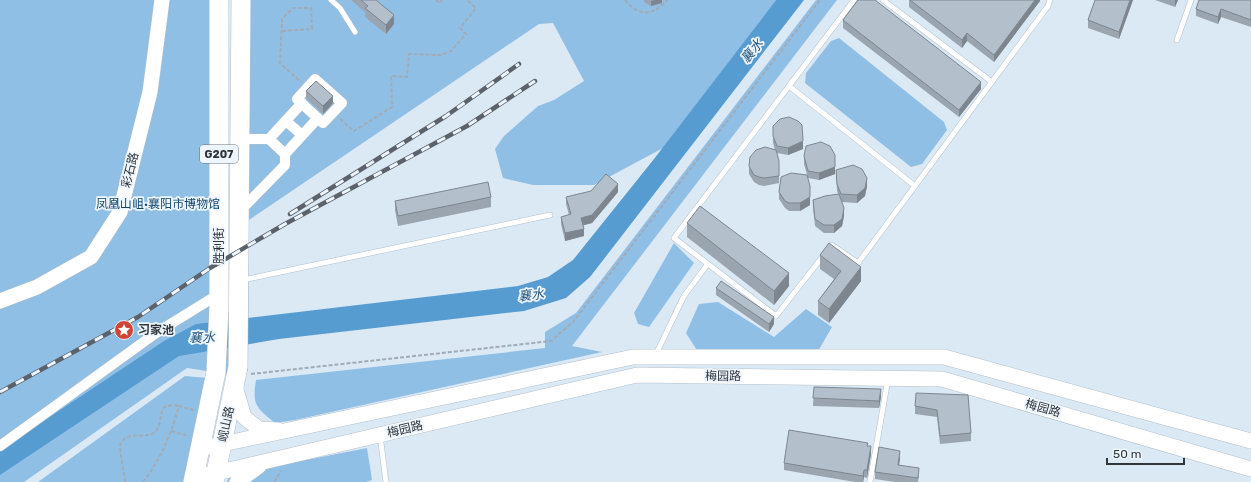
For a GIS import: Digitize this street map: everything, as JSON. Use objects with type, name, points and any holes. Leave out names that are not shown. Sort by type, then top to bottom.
[{"type":"highway","name":"胜利街","points":[[216,372],[219,301],[219,0]]},
{"type":"highway","name":"胜利街","points":[[236,375],[240,307],[242,0]]},
{"type":"highway","name":"岘山路","points":[[193,479],[216,372]]},
{"type":"highway","name":"岘山路","points":[[215,478],[236,375]]},
{"type":"main road","name":"彩石路","points":[[0,301],[37,287],[91,257],[120,212],[150,92],[162,0]]},
{"type":"main road","name":"梅园路","points":[[201,444],[222,446],[633,357],[944,357],[1248,439]]},
{"type":"main road","points":[[236,375],[244,417],[259,429],[289,431]]},
{"type":"main road","name":"梅园路","points":[[193,479],[215,478],[267,461],[636,375],[942,379],[1251,469]]},
{"type":"main road","points":[[237,482],[267,461]]},
{"type":"street","points":[[316,79],[342,103],[333,112],[323,123],[297,99],[316,79]]},
{"type":"street","points":[[269,139],[302,103]]},
{"type":"street","points":[[240,211],[285,165],[285,154],[318,118]]},
{"type":"street","points":[[286,121],[302,135]]},
{"type":"street","points":[[241,139],[269,139],[285,154]]},
{"type":"street","points":[[0,446],[156,333],[219,301]]},
{"type":"lane","points":[[331,0],[340,8],[355,32]]},
{"type":"lane","points":[[854,0],[674,238],[707,265],[776,316],[832,245],[858,263],[1048,6],[1050,0]]},
{"type":"lane","points":[[883,0],[992,82]]},
{"type":"lane","points":[[1177,40],[1191,0]]},
{"type":"lane","points":[[789,86],[915,186]]},
{"type":"lane","points":[[240,280],[550,215]]},
{"type":"lane","points":[[654,357],[684,296],[707,265]]},
{"type":"lane","points":[[870,482],[888,378]]},
{"type":"lane","points":[[380,435],[386,482]]},
{"type":"path","points":[[436,0],[440,3],[442,0]]},
{"type":"path","points":[[333,112],[354,131],[392,108],[391,76],[407,77],[409,54],[441,55],[451,51],[466,34],[460,28],[476,8],[467,0]]},
{"type":"path","points":[[624,0],[636,11],[644,12],[659,10],[667,0]]},
{"type":"path","points":[[236,375],[551,341],[573,322],[820,0]]},
{"type":"path","points":[[282,31],[312,30],[311,8],[293,8],[282,19],[280,63],[308,88]]},
{"type":"path","points":[[125,482],[124,464],[119,447],[122,441],[127,437],[148,436],[156,431],[159,424],[161,411],[164,406],[179,406],[207,414]]},
{"type":"path","points":[[143,482],[156,465],[171,431],[179,406]]},
{"type":"path","points":[[171,431],[201,444]]},
{"type":"green space","name":"凤凰山岨·襄阳市博物馆","points":[[0,0],[219,0],[210,247],[249,225],[248,371],[232,375],[187,368],[24,482],[0,482]]},
{"type":"green space","points":[[241,0],[776,0],[663,148],[594,185],[533,185],[503,178],[495,149],[504,136],[538,106],[554,100],[584,81],[553,23],[539,24],[240,226]]},
{"type":"green space","points":[[816,0],[837,0],[572,346],[602,352],[295,420],[275,423],[263,413],[257,405],[255,400],[256,380],[545,348],[545,332],[576,313]]},
{"type":"green space","points":[[839,38],[944,122],[947,130],[922,164],[911,167],[805,83],[806,73],[831,41]]},
{"type":"green space","points":[[674,243],[694,263],[649,327],[638,324],[634,313]]},
{"type":"green space","points":[[718,302],[774,337],[806,309],[832,327],[817,353],[698,352],[686,333],[699,304]]},
{"type":"green space","points":[[185,376],[208,378],[187,482],[38,482]]},
{"type":"green space","points":[[367,448],[372,480],[366,482],[227,482],[230,475]]},
{"type":"water","name":"襄水","points":[[776,0],[804,0],[590,277],[566,298],[524,311],[279,339],[179,356],[0,475],[0,450],[164,341],[196,324],[518,286],[548,277],[573,260],[654,159]]},
{"type":"building","points":[[361,0],[376,0],[394,15],[386,25],[365,8],[368,6]]},
{"type":"building","points":[[858,0],[875,0],[981,82],[959,110],[843,20]]},
{"type":"building","points":[[910,0],[1035,0],[994,55],[967,33],[962,40]]},
{"type":"building","points":[[1095,0],[1130,0],[1119,32],[1088,20]]},
{"type":"building","points":[[1199,0],[1251,0],[1251,20],[1221,9],[1218,17],[1196,9]]},
{"type":"building","points":[[316,81],[333,96],[323,106],[306,91]]},
{"type":"building","points":[[789,117],[798,121],[802,125],[803,141],[788,148],[777,146],[773,136],[773,126],[780,119]]},
{"type":"building","points":[[821,142],[830,146],[835,155],[835,167],[819,173],[808,171],[804,156],[806,146]]},
{"type":"building","points":[[765,147],[776,150],[779,161],[779,176],[764,178],[759,177],[754,175],[749,166],[750,157],[756,150]]},
{"type":"building","points":[[853,165],[862,169],[867,178],[865,188],[857,195],[841,194],[837,184],[836,170]]},
{"type":"building","points":[[791,173],[807,175],[810,186],[810,197],[800,203],[789,203],[785,201],[779,192],[781,177]]},
{"type":"building","points":[[606,174],[618,184],[592,215],[581,218],[584,229],[565,233],[561,217],[571,214],[566,197],[591,191]]},
{"type":"building","points":[[488,182],[491,197],[398,216],[395,201]]},
{"type":"building","points":[[839,194],[844,208],[842,219],[834,225],[824,225],[815,219],[813,200]]},
{"type":"building","points":[[700,206],[789,273],[774,291],[687,223]]},
{"type":"building","points":[[829,243],[861,267],[829,309],[818,301],[841,271],[820,255]]},
{"type":"building","points":[[721,281],[774,317],[769,324],[716,288]]},
{"type":"building","points":[[814,387],[881,389],[879,401],[813,398]]},
{"type":"building","points":[[916,393],[968,395],[971,433],[940,436],[937,410],[915,406]]},
{"type":"building","points":[[789,430],[868,443],[867,446],[871,446],[867,470],[864,470],[863,476],[784,463]]},
{"type":"building","points":[[879,447],[900,451],[898,465],[919,468],[918,478],[875,472]]},
{"type":"railway","points":[[290,214],[446,116],[519,64]]},
{"type":"railway","points":[[0,392],[138,317],[210,268],[285,224],[467,126],[535,81]]},
{"type":"place","name":"习家池","points":[[124,330]]}]
